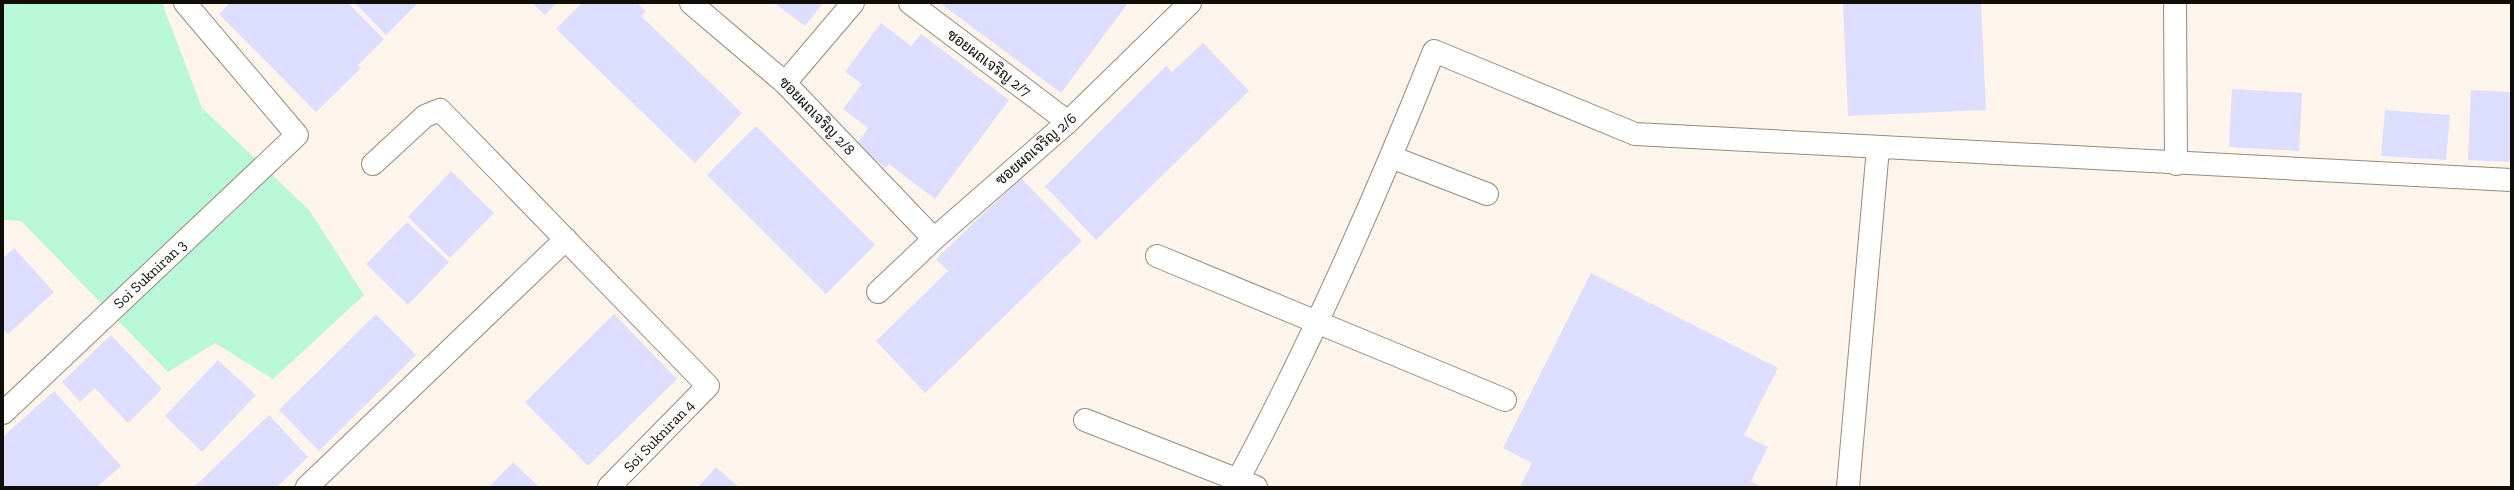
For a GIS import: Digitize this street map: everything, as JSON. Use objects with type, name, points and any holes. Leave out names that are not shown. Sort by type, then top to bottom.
[{"type":"street","name":"Soi Sukniran 3","points":[[3,412],[297,135],[185,3]]},
{"type":"street","name":"ซอยผถเจริญ 2/8","points":[[691,3],[786,83],[934,239]]},
{"type":"street","points":[[786,83],[853,3]]},
{"type":"street","name":"ซอยผถเจริญ 2/7","points":[[910,3],[1068,122]]},
{"type":"street","name":"ซอยผถเจริญ 2/6","points":[[878,292],[934,239],[1068,122],[1190,3]]},
{"type":"street","points":[[2175,3],[2176,164]]},
{"type":"street","points":[[1085,420],[1243,484],[1390,157],[1434,52],[1635,134],[2176,164],[2511,180]]},
{"type":"street","points":[[308,487],[566,239],[440,110],[425,116],[373,164]]},
{"type":"street","points":[[1848,487],[1878,148]]},
{"type":"street","points":[[1390,157],[1487,194]]},
{"type":"street","name":"Soi Sukniran 4","points":[[566,239],[708,386],[609,487]]},
{"type":"street","points":[[1157,256],[1505,400]]},
{"type":"green space","points":[[3,3],[162,3],[202,108],[309,210],[364,295],[273,379],[215,343],[168,372],[21,221],[3,220]]},
{"type":"building","points":[[230,3],[348,3],[384,39],[358,65],[361,68],[316,112],[219,14]]},
{"type":"building","points":[[355,3],[418,3],[386,35]]},
{"type":"building","points":[[532,3],[556,3],[545,15]]},
{"type":"building","points":[[582,3],[637,3],[646,11],[641,16],[742,113],[695,163],[556,29]]},
{"type":"building","points":[[774,3],[823,3],[805,26]]},
{"type":"building","points":[[940,3],[1128,3],[1061,93]]},
{"type":"building","points":[[1843,3],[1981,3],[1986,110],[1848,116]]},
{"type":"building","points":[[881,23],[911,46],[921,34],[1009,100],[935,199],[889,164],[886,168],[856,145],[868,128],[843,109],[862,84],[845,72]]},
{"type":"building","points":[[1203,43],[1249,91],[1096,240],[1045,186],[1166,66],[1172,72]]},
{"type":"building","points":[[2232,89],[2302,93],[2299,151],[2229,147]]},
{"type":"building","points":[[2471,90],[2511,92],[2511,162],[2468,160]]},
{"type":"building","points":[[2385,110],[2450,115],[2446,160],[2381,156]]},
{"type":"building","points":[[756,126],[875,245],[826,294],[707,175]]},
{"type":"building","points":[[451,171],[494,213],[450,258],[408,217]]},
{"type":"building","points":[[1021,178],[1082,241],[925,393],[876,341],[948,271],[936,259]]},
{"type":"building","points":[[407,222],[449,262],[408,305],[366,264]]},
{"type":"building","points":[[14,248],[54,292],[8,334],[3,329],[3,258]]},
{"type":"building","points":[[1591,273],[1778,368],[1744,435],[1768,447],[1751,481],[1762,487],[1520,487],[1532,463],[1503,448]]},
{"type":"building","points":[[376,314],[416,355],[319,451],[279,410]]},
{"type":"building","points":[[614,314],[677,379],[588,466],[525,402]]},
{"type":"building","points":[[111,335],[162,389],[128,423],[95,388],[80,402],[62,382]]},
{"type":"building","points":[[218,360],[256,395],[202,452],[165,416]]},
{"type":"building","points":[[54,391],[121,466],[97,487],[3,487],[3,437]]},
{"type":"building","points":[[269,415],[308,457],[277,487],[194,487]]},
{"type":"building","points":[[513,462],[539,487],[489,487]]},
{"type":"building","points":[[716,467],[739,487],[698,487]]}]
